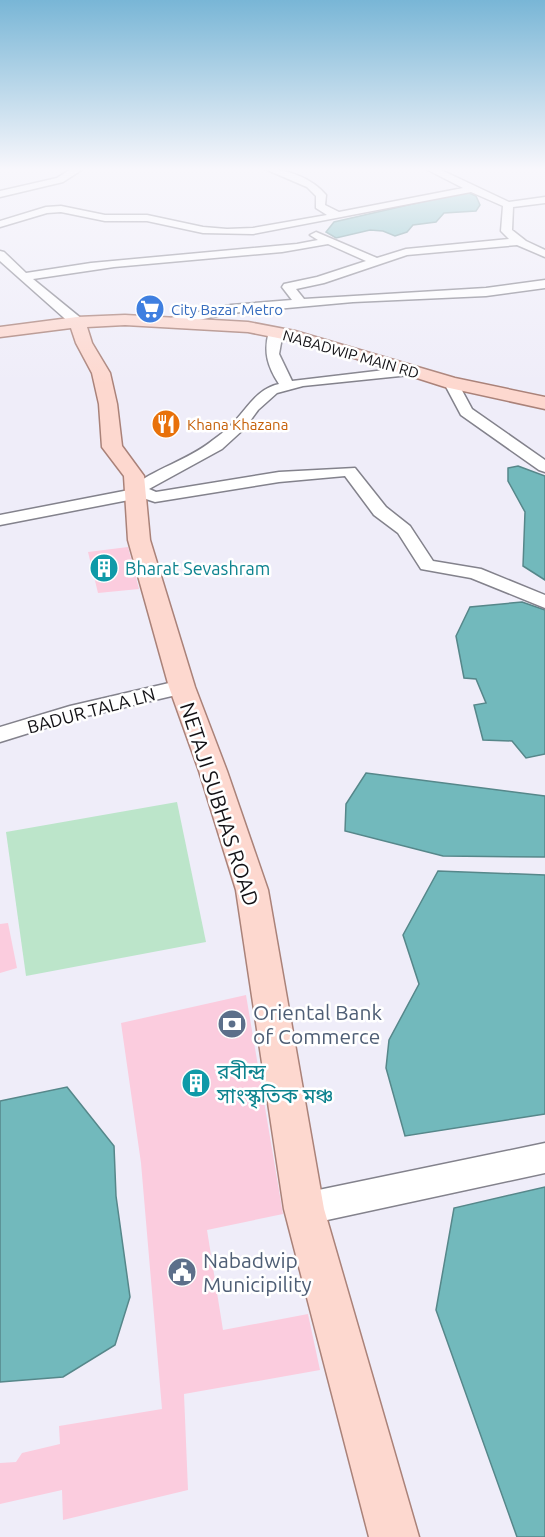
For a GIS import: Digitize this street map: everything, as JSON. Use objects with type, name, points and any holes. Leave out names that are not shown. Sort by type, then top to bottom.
[{"type":"main road","name":"NABADWIP MAIN RD","points":[[0,332],[76,322],[125,320],[176,321],[276,332],[357,353],[452,383],[545,403]]},
{"type":"main road","name":"NETAJI SUBHAS ROAD","points":[[76,322],[84,343],[101,373],[108,404],[112,447],[134,476],[139,494],[139,540],[182,687],[252,890],[304,1209],[394,1537]]},
{"type":"street","points":[[23,277],[90,264],[264,252],[309,246],[327,241],[378,262]]},
{"type":"street","points":[[301,303],[288,286],[320,280],[406,252],[519,241],[545,254]]},
{"type":"street","points":[[3,260],[76,322]]},
{"type":"street","points":[[176,321],[231,309],[353,298],[486,292],[545,284]]},
{"type":"street","points":[[276,332],[271,349],[272,357],[288,386]]},
{"type":"street","points":[[139,494],[145,484],[216,446],[240,425],[253,407],[272,390],[303,382],[410,371]]},
{"type":"street","points":[[452,383],[466,412],[545,467]]},
{"type":"street","points":[[0,520],[139,494],[155,497],[279,477],[349,471],[380,511],[404,530],[427,565],[475,573],[545,602]]},
{"type":"street","name":"BADUR TALA LN","points":[[0,735],[70,713],[182,687]]},
{"type":"street","points":[[304,1209],[545,1158]]},
{"type":"green space","points":[[177,802],[206,942],[26,976],[6,832]]},
{"type":"water","points":[[518,466],[545,476],[545,580],[523,566],[525,512],[508,481],[508,468]]},
{"type":"water","points":[[522,602],[545,610],[545,754],[526,758],[512,741],[483,740],[474,705],[486,703],[476,679],[464,678],[456,636],[470,607]]},
{"type":"water","points":[[366,773],[545,796],[545,857],[443,856],[345,831],[346,804]]},
{"type":"water","points":[[438,871],[545,875],[545,1114],[405,1136],[386,1068],[389,1040],[419,984],[403,935]]},
{"type":"water","points":[[67,1087],[114,1146],[116,1196],[130,1297],[115,1345],[63,1377],[0,1382],[0,1101]]},
{"type":"water","points":[[545,1187],[545,1537],[517,1537],[436,1310],[454,1208]]},
{"type":"building","name":"Bharat Sevashram","points":[[128,547],[139,589],[98,593],[88,552]]},
{"type":"building","points":[[8,923],[17,968],[0,973],[0,924]]},
{"type":"building","points":[[246,995],[283,1214],[207,1230],[223,1330],[308,1314],[320,1370],[184,1394],[188,1490],[63,1520],[62,1490],[0,1504],[0,1463],[16,1462],[22,1453],[60,1444],[59,1426],[162,1409],[141,1163],[121,1023]]},
{"type":"place","name":"City Bazar Metro","points":[[150,309]]},
{"type":"place","name":"Khana Khazana","points":[[166,424]]},
{"type":"place","name":"Bharat Sevashram","points":[[104,568]]},
{"type":"place","name":"Oriental Bank of Commerce","points":[[232,1024]]},
{"type":"place","name":"রবীন্দ্র সাংস্কৃতিক মঞ্চ","points":[[196,1083]]},
{"type":"place","name":"Nabadwip Municipility","points":[[182,1272]]}]
